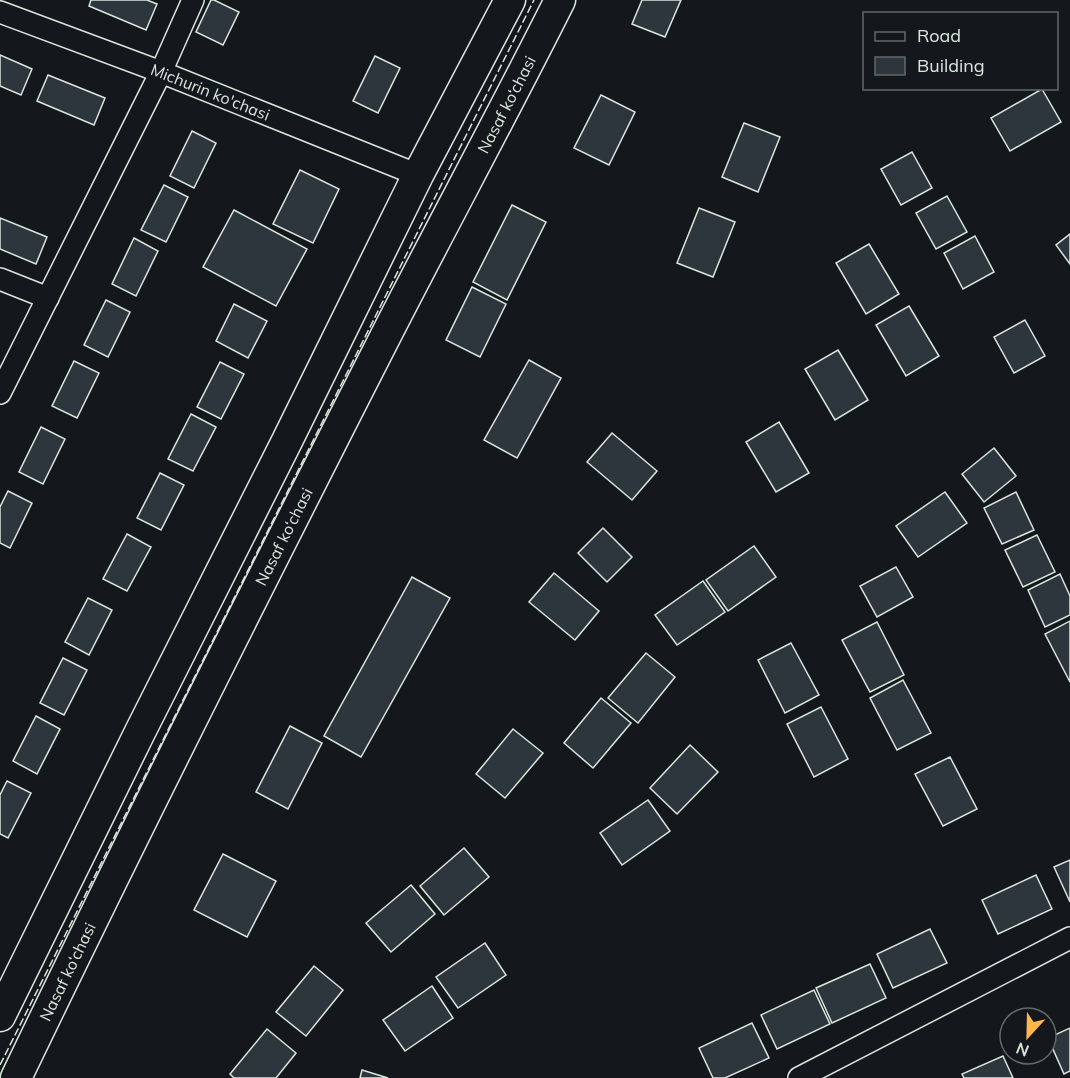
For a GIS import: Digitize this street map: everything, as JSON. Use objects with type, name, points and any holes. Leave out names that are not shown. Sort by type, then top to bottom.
[{"type":"main road","points":[[0,1016],[418,175],[510,0]]},
{"type":"main road","name":"Nasaf ko‘chasi","points":[[16,1078],[237,629],[560,0]]},
{"type":"street","points":[[0,393],[161,72],[193,0]]},
{"type":"street","name":"Michurin ko'chasi","points":[[0,12],[161,72],[418,175]]},
{"type":"street","points":[[0,279],[48,298]]},
{"type":"street","points":[[799,1078],[1070,938]]},
{"type":"building","points":[[91,0],[147,0],[157,4],[146,30],[89,6]]},
{"type":"building","points":[[211,0],[239,12],[223,45],[196,32]]},
{"type":"building","points":[[642,0],[681,0],[665,37],[632,24]]},
{"type":"building","points":[[0,55],[32,69],[21,95],[0,86]]},
{"type":"building","points":[[375,56],[400,68],[378,113],[353,101]]},
{"type":"building","points":[[48,75],[105,98],[94,125],[37,101]]},
{"type":"building","points":[[1043,90],[1061,122],[1010,151],[991,118]]},
{"type":"building","points":[[601,95],[635,112],[609,165],[574,148]]},
{"type":"building","points":[[744,123],[780,137],[758,192],[722,177]]},
{"type":"building","points":[[192,131],[216,143],[194,188],[170,176]]},
{"type":"building","points":[[912,152],[932,188],[901,205],[881,169]]},
{"type":"building","points":[[300,170],[339,189],[313,243],[273,224]]},
{"type":"building","points":[[164,185],[188,197],[166,242],[141,230]]},
{"type":"building","points":[[947,196],[967,232],[936,249],[916,213]]},
{"type":"building","points":[[512,205],[546,222],[507,300],[473,282]]},
{"type":"building","points":[[699,208],[735,222],[713,277],[677,263]]},
{"type":"building","points":[[234,210],[307,249],[276,306],[203,267]]},
{"type":"building","points":[[0,218],[47,237],[36,264],[0,249]]},
{"type":"building","points":[[1070,234],[1070,264],[1056,245]]},
{"type":"building","points":[[975,236],[994,272],[963,289],[944,253]]},
{"type":"building","points":[[134,238],[158,251],[136,296],[112,284]]},
{"type":"building","points":[[869,244],[899,294],[866,314],[836,263]]},
{"type":"building","points":[[472,287],[506,304],[480,357],[446,340]]},
{"type":"building","points":[[106,300],[130,312],[108,357],[84,345]]},
{"type":"building","points":[[234,304],[267,321],[248,358],[216,341]]},
{"type":"building","points":[[909,306],[939,356],[906,376],[876,325]]},
{"type":"building","points":[[1025,320],[1045,356],[1014,373],[994,337]]},
{"type":"building","points":[[838,350],[868,400],[835,420],[805,369]]},
{"type":"building","points":[[529,360],[561,378],[517,458],[484,440]]},
{"type":"building","points":[[74,361],[99,373],[77,418],[52,406]]},
{"type":"building","points":[[220,362],[244,374],[221,419],[197,407]]},
{"type":"building","points":[[191,414],[216,427],[193,471],[168,459]]},
{"type":"building","points":[[779,422],[809,473],[776,492],[746,442]]},
{"type":"building","points":[[41,427],[65,439],[43,484],[19,472]]},
{"type":"building","points":[[612,433],[657,471],[632,500],[587,462]]},
{"type":"building","points":[[994,448],[1016,476],[984,502],[962,474]]},
{"type":"building","points":[[160,473],[184,485],[161,530],[137,518]]},
{"type":"building","points":[[8,491],[32,503],[10,548],[0,543],[0,507]]},
{"type":"building","points":[[945,492],[967,523],[918,557],[896,526]]},
{"type":"building","points":[[1016,492],[1034,530],[1002,544],[984,508]]},
{"type":"building","points":[[603,528],[632,557],[607,582],[578,553]]},
{"type":"building","points":[[127,534],[151,547],[127,591],[103,579]]},
{"type":"building","points":[[1037,535],[1055,572],[1023,587],[1005,550]]},
{"type":"building","points":[[754,546],[776,577],[728,611],[706,580]]},
{"type":"building","points":[[896,567],[913,597],[877,617],[860,586]]},
{"type":"building","points":[[554,573],[599,611],[575,640],[529,602]]},
{"type":"building","points":[[1060,574],[1070,596],[1070,615],[1045,627],[1028,590]]},
{"type":"building","points":[[412,577],[450,598],[361,757],[324,736]]},
{"type":"building","points":[[703,581],[725,612],[677,645],[655,615]]},
{"type":"building","points":[[88,598],[112,610],[89,655],[65,642]]},
{"type":"building","points":[[1070,621],[1070,682],[1045,634]]},
{"type":"building","points":[[877,622],[904,675],[870,692],[842,640]]},
{"type":"building","points":[[791,643],[819,695],[785,713],[758,660]]},
{"type":"building","points":[[646,653],[675,677],[638,723],[608,698]]},
{"type":"building","points":[[63,658],[87,670],[64,715],[40,703]]},
{"type":"building","points":[[903,680],[931,733],[897,750],[870,698]]},
{"type":"building","points":[[601,698],[631,723],[593,768],[564,743]]},
{"type":"building","points":[[821,707],[848,759],[814,777],[787,724]]},
{"type":"building","points":[[36,716],[60,729],[37,774],[13,761]]},
{"type":"building","points":[[290,726],[322,743],[288,809],[256,792]]},
{"type":"building","points":[[513,729],[543,753],[505,798],[476,774]]},
{"type":"building","points":[[690,745],[718,772],[677,814],[650,788]]},
{"type":"building","points":[[950,757],[977,809],[943,826],[915,774]]},
{"type":"building","points":[[7,781],[31,793],[8,838],[0,834],[0,795]]},
{"type":"building","points":[[648,800],[670,831],[622,865],[600,833]]},
{"type":"building","points":[[464,848],[489,877],[444,915],[420,886]]},
{"type":"building","points":[[223,854],[276,881],[247,937],[194,910]]},
{"type":"building","points":[[1070,860],[1070,902],[1054,867]]},
{"type":"building","points":[[1036,875],[1052,909],[998,934],[982,900]]},
{"type":"building","points":[[411,885],[435,914],[391,952],[366,923]]},
{"type":"building","points":[[930,929],[947,963],[893,988],[877,954]]},
{"type":"building","points":[[485,943],[506,975],[458,1008],[436,977]]},
{"type":"building","points":[[870,964],[886,998],[832,1023],[816,988]]},
{"type":"building","points":[[314,966],[343,990],[306,1036],[276,1012]]},
{"type":"building","points":[[432,986],[453,1018],[405,1051],[383,1020]]},
{"type":"building","points":[[814,990],[830,1024],[777,1049],[761,1015]]},
{"type":"building","points":[[752,1023],[769,1058],[725,1078],[713,1078],[699,1048]]},
{"type":"building","points":[[1070,1028],[1070,1071],[1064,1074],[1058,1060],[1058,1033]]},
{"type":"building","points":[[267,1029],[296,1053],[276,1078],[234,1078],[230,1074]]},
{"type":"building","points":[[998,1058],[998,1066],[1008,1066],[1013,1078],[964,1078],[962,1074]]},
{"type":"building","points":[[362,1070],[388,1078],[360,1078]]},
{"type":"fence","points":[[0,1065],[534,0]]}]
